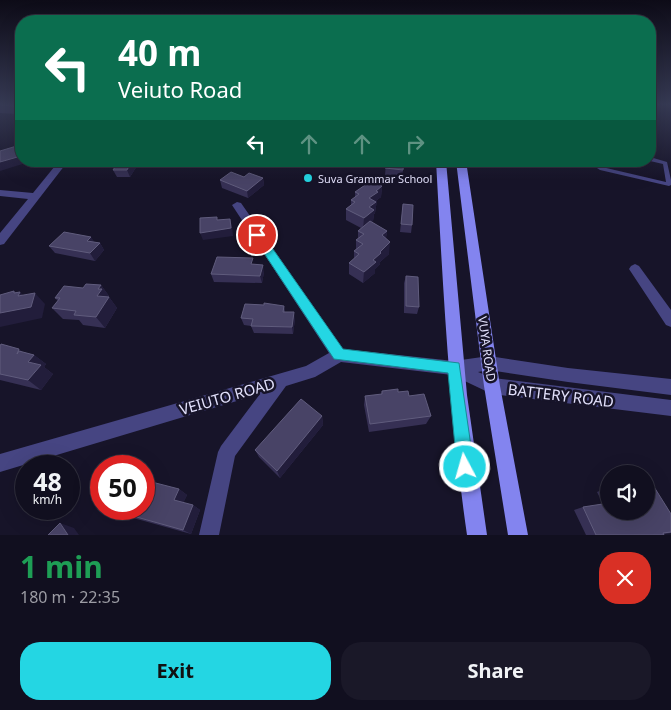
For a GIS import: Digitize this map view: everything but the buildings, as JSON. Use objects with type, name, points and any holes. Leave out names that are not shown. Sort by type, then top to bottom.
[{"type":"main road","points":[[441,167],[454,368],[465,467],[477,535]]},
{"type":"main road","name":"VUYA ROAD","points":[[462,167],[492,386],[518,535]]},
{"type":"street","points":[[0,241],[59,167]]},
{"type":"street","points":[[0,193],[36,196]]},
{"type":"street","points":[[237,205],[339,355],[454,368]]},
{"type":"street","points":[[635,269],[671,321]]},
{"type":"street","name":"VEIUTO ROAD","points":[[0,463],[309,372],[339,355]]},
{"type":"street","name":"BATTERY ROAD","points":[[454,368],[489,363],[568,376],[671,387]]},
{"type":"street","name":"BATTERY ROAD","points":[[454,368],[492,386],[671,408]]},
{"type":"street","points":[[209,535],[227,452],[280,380]]},
{"type":"lane","points":[[656,161],[665,163],[671,170]]},
{"type":"lane","points":[[600,167],[669,184],[666,165]]},
{"type":"place","name":"Suva Grammar School","points":[[308,178]]},
{"type":"route","points":[[257,235],[339,355],[454,368],[465,467]]}]
